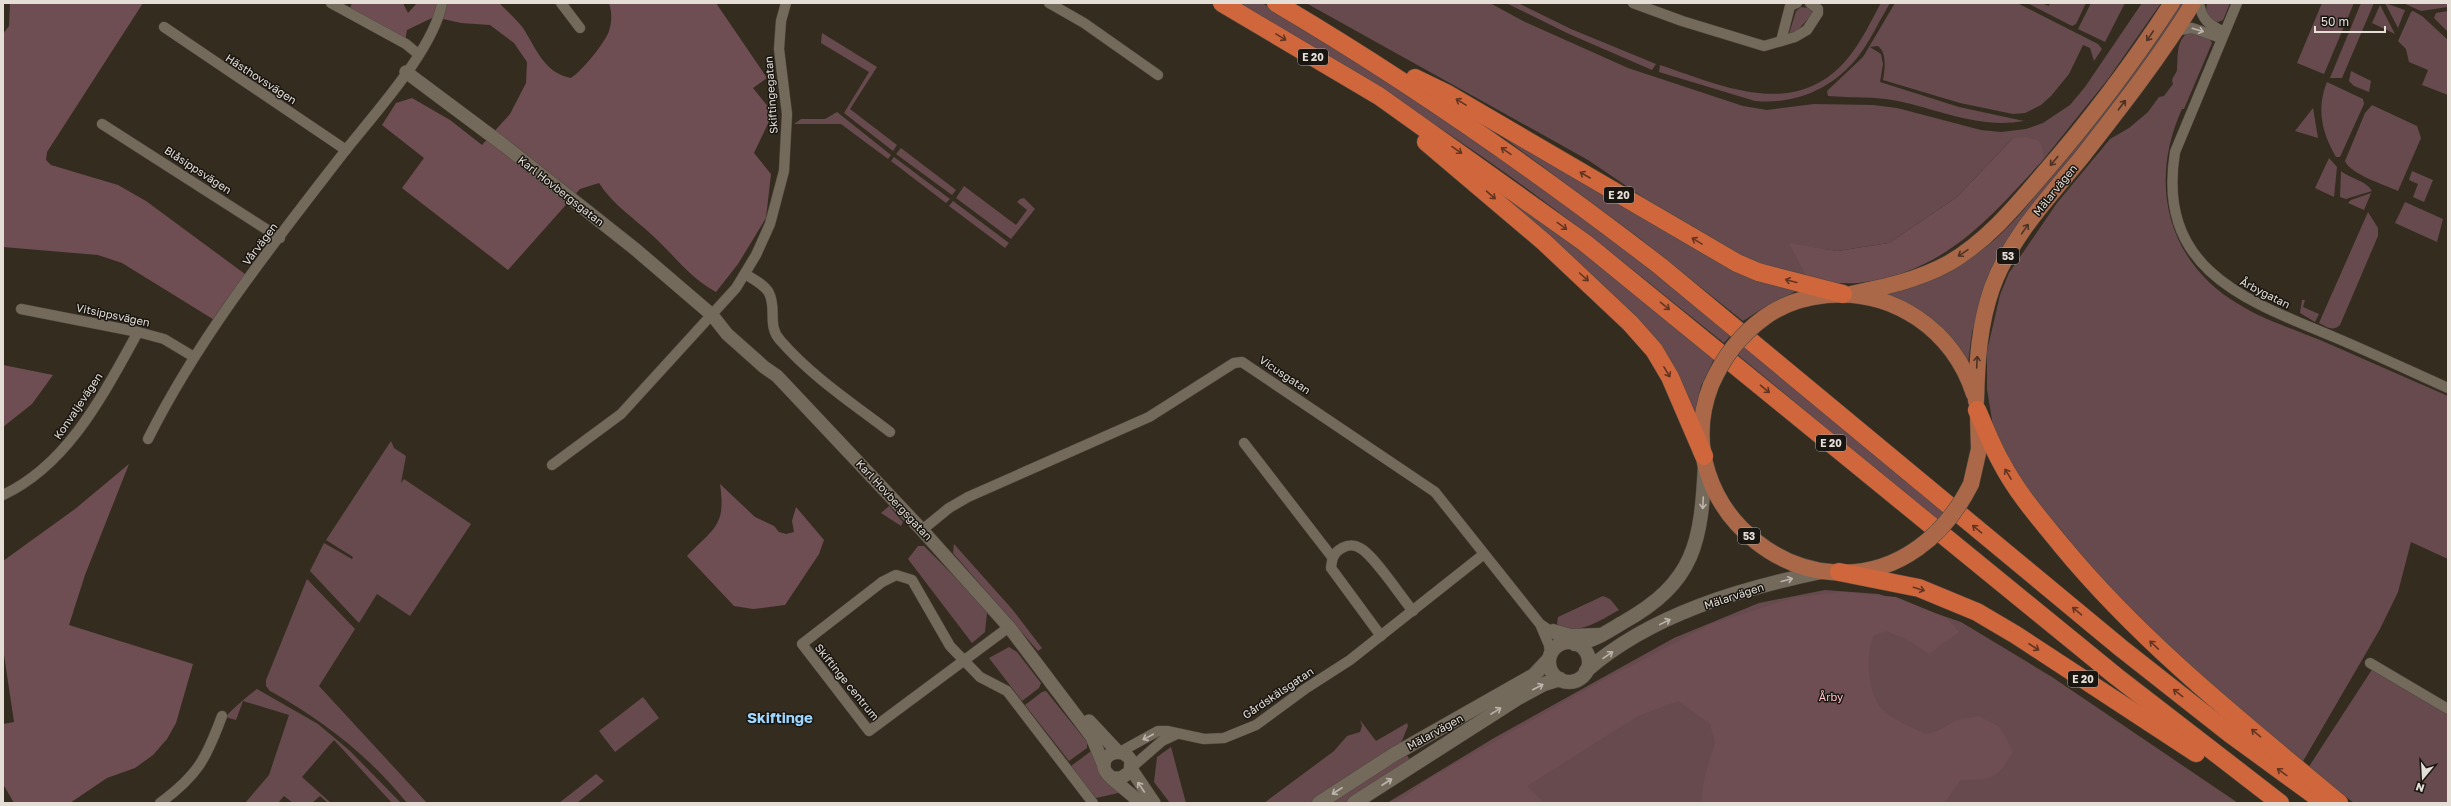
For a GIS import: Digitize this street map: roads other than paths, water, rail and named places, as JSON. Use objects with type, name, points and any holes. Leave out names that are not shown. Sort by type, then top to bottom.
[{"type":"highway","name":"E 20","points":[[1222,3],[1379,96],[1585,243],[2117,677],[2278,802]]},
{"type":"highway","name":"E 20","points":[[1276,3],[1351,48],[1480,133],[1593,214],[1660,266],[2121,648],[2229,733],[2325,803]]},
{"type":"highway","name":"E 20","points":[[1351,48],[1446,93],[1737,263],[1758,272],[1847,294]]},
{"type":"highway","name":"E 20","points":[[1379,96],[1393,116],[1470,177],[1544,242],[1630,323],[1654,350],[1670,377],[1704,460]]},
{"type":"highway","points":[[1977,406],[2001,463],[2021,495],[2096,586],[2173,662],[2339,803]]},
{"type":"highway","name":"E 20","points":[[1832,572],[1920,588],[1977,612],[2016,635],[2249,788],[2278,802]]},
{"type":"main road","name":"Mälarvägen","points":[[1847,294],[1908,281],[1928,274],[1973,247],[1994,229],[2084,125],[2127,69],[2172,3]]},
{"type":"main road","name":"Mälarvägen","points":[[1977,406],[1979,342],[1982,321],[2000,271],[2030,220],[2104,129],[2174,31],[2192,3]]},
{"type":"main road","name":"53","points":[[1847,294],[1892,304],[1914,315],[1934,329],[1952,350],[1969,379],[1977,406],[1980,431],[1979,449],[1971,484],[1959,508],[1932,538],[1918,548],[1889,563],[1862,570],[1832,572],[1803,567],[1780,558],[1757,544],[1733,520],[1714,490],[1704,460],[1702,426],[1707,396],[1711,385],[1733,345],[1748,329],[1765,317],[1793,302],[1812,297],[1847,294]]},
{"type":"main road","points":[[1571,643],[1583,649],[1587,655],[1588,661],[1586,671],[1576,680],[1560,679],[1552,672],[1550,658],[1558,645],[1571,643],[1591,640],[1636,615],[1661,597],[1680,574],[1697,539],[1702,516],[1704,460]]},
{"type":"main road","name":"Mälarvägen","points":[[1586,671],[1630,640],[1689,611],[1724,596],[1832,572]]},
{"type":"main road","name":"Mälarvägen","points":[[1319,803],[1393,755],[1534,675],[1550,658]]},
{"type":"main road","name":"Mälarvägen","points":[[1354,803],[1518,698],[1544,684],[1560,679]]},
{"type":"street","points":[[331,3],[406,44],[418,54]]},
{"type":"street","name":"Vårvägen","points":[[148,439],[194,357],[229,305],[406,72],[440,17],[442,3]]},
{"type":"street","points":[[561,3],[580,28]]},
{"type":"street","name":"Skiftingegatan","points":[[712,315],[745,274],[770,224],[784,171],[787,114],[779,49],[781,20],[786,3]]},
{"type":"street","points":[[1049,3],[1084,24],[1158,75]]},
{"type":"street","points":[[1633,3],[1744,41],[1764,46],[1796,37],[1807,30],[1818,14],[1816,5],[1810,3]]},
{"type":"street","points":[[1781,41],[1788,10],[1790,6],[1797,3]]},
{"type":"street","points":[[2199,3],[2201,14],[2206,23],[2223,35]]},
{"type":"street","name":"Årbygatan","points":[[2237,3],[2175,152],[2172,178],[2175,211],[2187,243],[2212,274],[2246,299],[2448,388]]},
{"type":"street","name":"Hästhovsvägen","points":[[164,27],[346,150]]},
{"type":"street","points":[[2174,31],[2192,28],[2223,35]]},
{"type":"street","name":"Karl Hovbergsgatan","points":[[406,72],[575,201],[712,315],[732,328],[769,361],[777,376],[922,530],[1009,627],[1092,737],[1104,766]]},
{"type":"street","name":"Blåsippsvägen","points":[[102,124],[280,238]]},
{"type":"street","points":[[745,274],[769,292],[772,305],[772,324],[779,339],[817,376],[890,432]]},
{"type":"street","name":"Vitsippsvägen","points":[[21,309],[138,332],[164,339],[194,357]]},
{"type":"street","points":[[552,465],[621,414],[712,315]]},
{"type":"street","name":"Konvaljevägen","points":[[3,495],[36,474],[73,440],[138,332]]},
{"type":"street","name":"Vicusgatan","points":[[922,530],[949,508],[968,497],[1150,417],[1239,362],[1253,368],[1435,492],[1540,624],[1549,645],[1550,658]]},
{"type":"street","points":[[1244,443],[1332,557]]},
{"type":"street","points":[[1382,636],[1330,568],[1332,557],[1348,545],[1361,548],[1413,611]]},
{"type":"street","name":"Gårdskälsgatan","points":[[1119,752],[1158,732],[1204,739],[1224,738],[1256,725],[1382,636],[1484,554]]},
{"type":"street","name":"Skiftinge centrum","points":[[896,575],[912,580],[950,646],[962,660],[869,731],[802,644],[882,582],[896,575]]},
{"type":"street","points":[[1540,624],[1571,634],[1605,633]]},
{"type":"street","name":"Vicusgatan","points":[[1540,624],[1571,643]]},
{"type":"street","points":[[1009,627],[962,660],[986,681],[1007,691],[1093,803]]},
{"type":"street","name":"Karl Hovbergsgatan","points":[[1009,627],[1028,642],[1097,731],[1119,752]]},
{"type":"street","points":[[2370,663],[2448,709]]},
{"type":"street","points":[[160,803],[183,786],[198,769],[208,752],[222,716]]},
{"type":"street","points":[[1113,778],[1126,776],[1131,769],[1162,741],[1177,734]]},
{"type":"street","points":[[1140,803],[1108,774],[1104,766],[1109,755],[1119,752],[1128,756],[1131,769],[1154,803]]},
{"type":"district","name":"Skiftinge","points":[[780,718]]},
{"type":"park label","name":"Årby","points":[[1831,697]]}]
